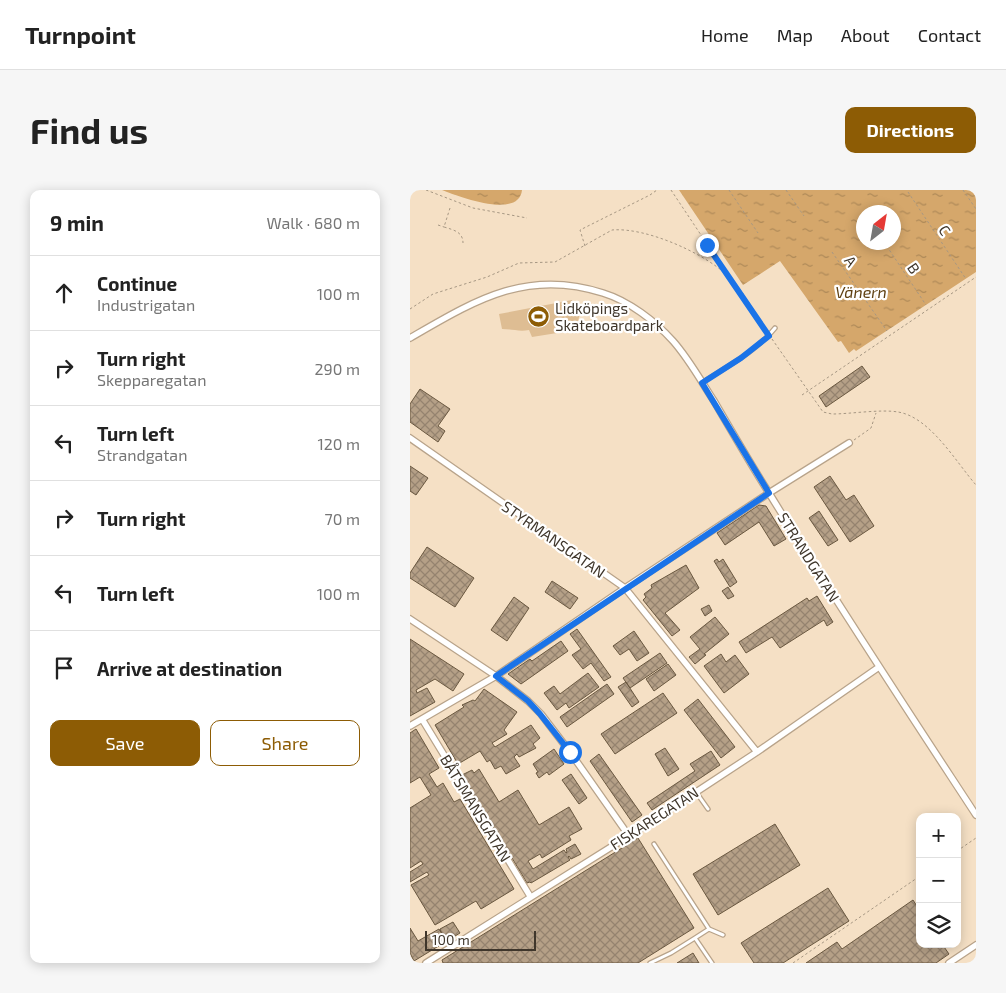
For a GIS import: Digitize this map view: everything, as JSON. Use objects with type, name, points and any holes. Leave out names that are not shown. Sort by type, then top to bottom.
[{"type":"street","name":"STRANDGATAN","points":[[410,338],[487,296],[516,287],[547,283],[573,286],[604,293],[657,324],[674,342],[702,383],[879,667],[976,815]]},
{"type":"street","name":"STYRMANSGATAN","points":[[410,438],[625,588],[756,752]]},
{"type":"street","points":[[410,726],[496,676],[625,588],[849,443]]},
{"type":"street","points":[[410,619],[496,676],[528,701],[570,752],[628,836]]},
{"type":"street","name":"FISKAREGATAN","points":[[426,963],[696,792],[879,667]]},
{"type":"street","name":"BÅTSMANSGATAN","points":[[422,719],[530,896]]},
{"type":"street","points":[[949,963],[976,945]]},
{"type":"lane","points":[[702,383],[741,358],[769,336],[775,328]]},
{"type":"lane","points":[[696,792],[708,809]]},
{"type":"lane","points":[[654,844],[709,929],[723,935]]},
{"type":"lane","points":[[650,963],[709,929]]},
{"type":"lane","points":[[695,938],[712,963]]},
{"type":"path","points":[[426,190],[473,208],[527,218]]},
{"type":"path","points":[[585,246],[580,230],[657,190]]},
{"type":"path","points":[[671,190],[819,408],[828,414],[896,412],[910,415],[921,421],[934,433],[976,485]]},
{"type":"path","points":[[729,190],[758,233]]},
{"type":"path","points":[[786,190],[804,216]]},
{"type":"path","points":[[963,190],[976,209]]},
{"type":"path","name":"C","points":[[908,192],[966,279]]},
{"type":"path","points":[[444,227],[450,208]]},
{"type":"path","points":[[438,225],[459,232],[463,238],[463,244]]},
{"type":"path","points":[[410,309],[433,294],[487,277],[519,262],[555,262],[612,230],[622,229],[662,239],[687,248],[728,276]]},
{"type":"path","name":"B","points":[[889,250],[926,305]]},
{"type":"path","name":"A","points":[[832,252],[887,331]]},
{"type":"path","points":[[802,395],[976,277]]},
{"type":"path","points":[[849,443],[871,428],[876,412]]},
{"type":"path","points":[[961,848],[976,838]]},
{"type":"path","points":[[793,963],[916,879]]},
{"type":"shaded area","name":"Lidköpings Skateboardpark","points":[[572,300],[580,313],[576,330],[532,337],[529,330],[502,329],[499,314]]},
{"type":"water","points":[[442,190],[522,190],[518,199],[510,204],[499,205],[473,201]]},
{"type":"water","name":"Vänern","points":[[679,190],[976,190],[976,272],[856,351],[854,349],[849,353],[841,341],[838,342],[780,261],[743,285]]},
{"type":"building","points":[[862,366],[870,377],[826,407],[819,396]]},
{"type":"building","points":[[420,389],[450,409],[438,426],[445,431],[438,442],[410,422],[410,404]]},
{"type":"building","points":[[410,466],[428,478],[416,495],[410,491]]},
{"type":"building","points":[[830,476],[846,500],[854,495],[874,526],[850,542],[814,487]]},
{"type":"building","points":[[759,505],[766,506],[786,539],[774,546],[759,522],[725,545],[717,533]]},
{"type":"building","points":[[819,511],[838,540],[828,546],[809,518]]},
{"type":"building","points":[[427,547],[474,578],[455,607],[410,578],[410,573]]},
{"type":"building","points":[[717,559],[719,562],[723,559],[737,582],[730,587],[714,561]]},
{"type":"building","points":[[686,565],[699,588],[665,613],[680,630],[672,636],[643,600],[646,597],[644,594],[652,588],[651,585]]},
{"type":"building","points":[[552,581],[578,598],[570,609],[545,592]]},
{"type":"building","points":[[728,587],[734,596],[728,599],[722,591]]},
{"type":"building","points":[[817,596],[833,622],[827,626],[824,620],[780,648],[772,637],[746,653],[739,642],[807,598],[809,601]]},
{"type":"building","points":[[514,597],[529,608],[507,641],[491,630]]},
{"type":"building","points":[[709,605],[712,611],[705,616],[701,609]]},
{"type":"building","points":[[715,617],[729,634],[704,654],[706,655],[695,664],[689,657],[700,649],[690,637]]},
{"type":"building","points":[[577,629],[611,677],[604,681],[591,663],[583,669],[572,655],[581,649],[570,634]]},
{"type":"building","points":[[634,631],[649,653],[637,661],[629,649],[620,655],[613,646]]},
{"type":"building","points":[[410,639],[464,674],[453,691],[435,679],[416,690],[417,693],[427,688],[435,702],[410,716]]},
{"type":"building","points":[[561,641],[568,651],[521,684],[508,674],[530,659],[532,661]]},
{"type":"building","points":[[660,653],[667,663],[630,688],[623,678]]},
{"type":"building","points":[[721,654],[726,662],[735,655],[749,674],[724,693],[704,666]]},
{"type":"building","points":[[668,664],[676,675],[654,691],[646,679]]},
{"type":"building","points":[[588,673],[599,687],[569,708],[566,703],[557,710],[544,693],[554,686],[560,694]]},
{"type":"building","points":[[626,682],[639,702],[632,707],[618,687]]},
{"type":"building","points":[[607,684],[614,694],[567,727],[560,717]]},
{"type":"building","points":[[484,689],[517,712],[504,730],[507,734],[492,743],[495,747],[531,725],[540,738],[533,744],[536,748],[519,757],[517,754],[514,757],[520,766],[506,774],[501,766],[495,769],[490,760],[487,762],[480,751],[458,764],[435,725],[464,707],[462,705],[473,700],[475,701]]},
{"type":"building","points":[[663,693],[677,713],[615,754],[601,734]]},
{"type":"building","points":[[698,699],[735,747],[721,758],[684,710]]},
{"type":"building","points":[[416,729],[439,768],[429,774],[437,787],[443,783],[454,802],[460,799],[514,889],[481,909],[476,901],[435,925],[411,885],[429,875],[427,872],[410,882],[410,872],[423,864],[421,861],[410,868],[410,808],[431,795],[420,777],[410,783],[410,733]]},
{"type":"building","points":[[665,748],[679,769],[668,776],[655,754]]},
{"type":"building","points":[[554,749],[564,764],[549,775],[547,772],[539,778],[533,764]]},
{"type":"building","points":[[711,751],[720,765],[652,810],[647,803],[695,771],[690,764]]},
{"type":"building","points":[[599,754],[642,815],[632,822],[590,761]]},
{"type":"building","points":[[479,769],[499,802],[518,790],[539,825],[569,807],[582,829],[569,836],[571,840],[542,858],[540,854],[528,861],[533,869],[564,850],[566,853],[566,849],[575,844],[581,854],[571,859],[569,856],[570,860],[531,883],[527,883],[462,775],[472,770],[474,773]]},
{"type":"building","points":[[571,774],[587,798],[579,804],[562,780]]},
{"type":"building","points":[[775,824],[800,865],[718,915],[693,874]]},
{"type":"building","points":[[638,838],[694,928],[638,963],[443,963],[442,960]]},
{"type":"building","points":[[828,888],[849,921],[783,963],[754,963],[741,943]]},
{"type":"building","points":[[913,900],[916,905],[916,948],[945,948],[949,954],[936,963],[806,963],[837,942],[842,949]]},
{"type":"building","points":[[453,922],[460,933],[414,961],[410,953],[410,928],[418,941],[439,929],[442,934],[440,929]]},
{"type":"building","points":[[693,953],[699,963],[677,963]]},
{"type":"place","name":"Lidköpings Skateboardpark","points":[[539,317]]},
{"type":"route","points":[[570,752],[528,701],[496,676],[769,493],[702,383],[741,358],[769,336],[707,245]]}]
